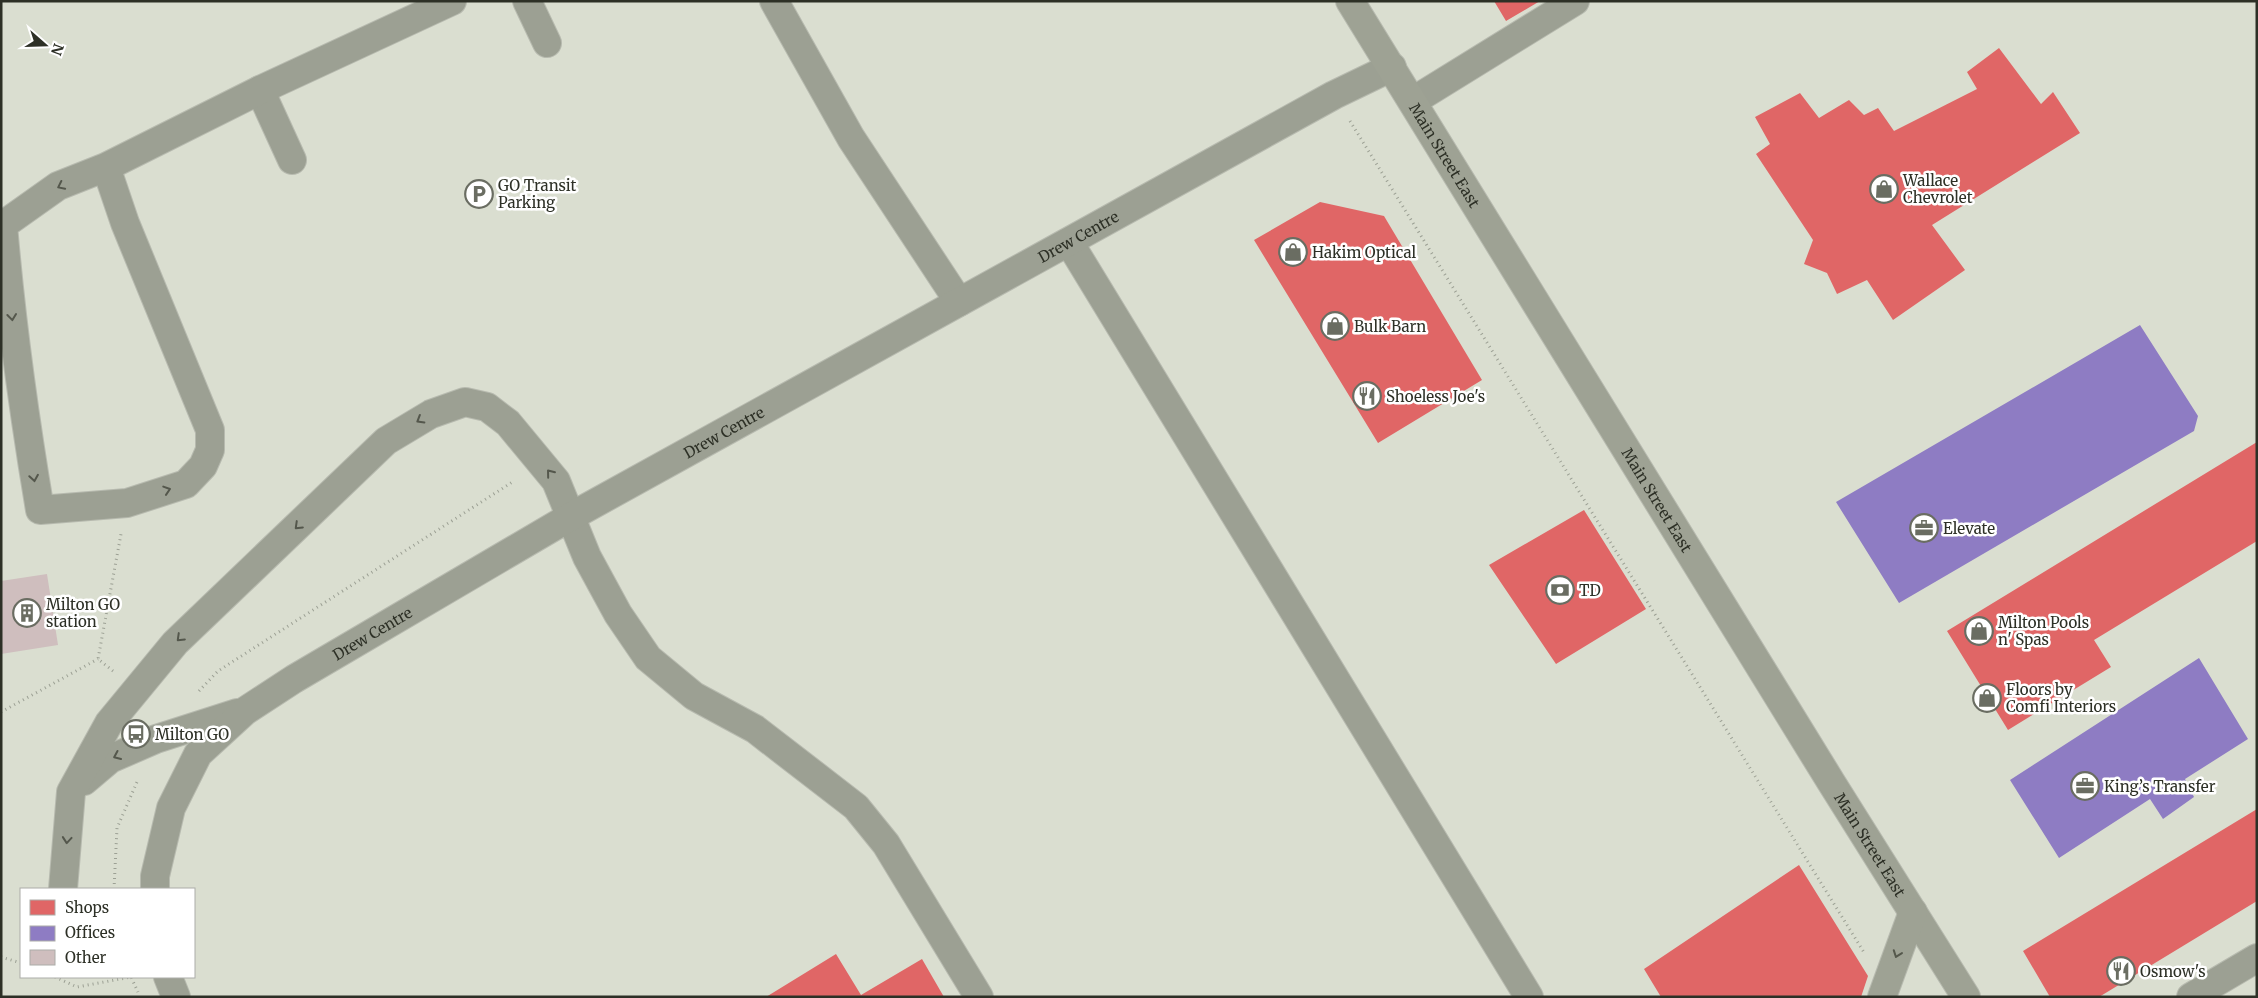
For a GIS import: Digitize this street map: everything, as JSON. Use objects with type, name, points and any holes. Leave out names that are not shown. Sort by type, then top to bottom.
[{"type":"main road","name":"Main Street East","points":[[1350,1],[1966,997]]},
{"type":"main road","points":[[1883,992],[1913,912]]},
{"type":"street","points":[[106,167],[125,222],[210,430],[210,450],[203,466],[186,484],[127,503],[40,510],[21,392],[3,225],[58,186],[106,167],[260,90],[452,1]]},
{"type":"street","points":[[527,1],[547,43]]},
{"type":"street","points":[[774,1],[852,138],[960,302]]},
{"type":"street","points":[[1413,101],[1576,1]]},
{"type":"street","name":"Drew Centre","points":[[155,888],[155,876],[171,808],[198,754],[245,711],[294,679],[570,517],[1334,95],[1392,67]]},
{"type":"street","points":[[260,90],[292,160]]},
{"type":"street","points":[[1069,242],[1529,997]]},
{"type":"street","points":[[63,888],[71,792],[109,723],[175,643],[386,441],[431,414],[466,402],[487,407],[508,423],[556,481],[587,557],[618,614],[648,658],[694,696],[755,729],[856,807],[886,844],[979,997]]},
{"type":"street","points":[[71,792],[110,759],[156,739],[245,711]]},
{"type":"street","points":[[2191,997],[2257,958]]},
{"type":"street","points":[[168,978],[176,997]]},
{"type":"path","points":[[1334,95],[1883,992]]},
{"type":"path","points":[[98,659],[127,503]]},
{"type":"path","points":[[98,659],[137,690]]},
{"type":"path","points":[[1,712],[98,659]]},
{"type":"path","points":[[1,957],[20,963]]},
{"type":"path","points":[[57,978],[77,987],[126,978]]},
{"type":"path","points":[[131,978],[140,997]]},
{"type":"building: Shops","points":[[1494,1],[1540,1],[1506,21]]},
{"type":"building: Shops","name":"Wallace Chevrolet","points":[[1999,48],[2041,104],[2053,92],[2080,133],[1932,225],[1965,270],[1893,320],[1867,280],[1837,294],[1827,273],[1804,264],[1813,240],[1756,154],[1770,144],[1755,117],[1800,93],[1819,118],[1849,100],[1864,115],[1878,108],[1894,131],[1977,89],[1967,72]]},
{"type":"building: Shops","points":[[1320,202],[1384,216],[1482,380],[1378,443],[1254,240]]},
{"type":"building: Shops","points":[[2257,442],[2257,541],[2094,640],[2111,667],[2008,730],[1947,631]]},
{"type":"building: Shops","points":[[1584,510],[1646,609],[1556,664],[1489,565]]},
{"type":"building: Shops","points":[[2257,809],[2257,901],[2099,997],[2050,997],[2023,951]]},
{"type":"building: Shops","points":[[1799,865],[1868,976],[1861,997],[1661,997],[1644,969]]},
{"type":"building: Shops","points":[[836,954],[861,995],[922,959],[944,997],[766,997]]},
{"type":"building: Offices","points":[[2140,325],[2198,416],[2194,431],[1899,603],[1836,502]]},
{"type":"building: Offices","points":[[2199,658],[2248,739],[2185,779],[2194,797],[2163,819],[2150,799],[2059,858],[2010,780]]},
{"type":"building: Other","name":"Milton GO station","points":[[47,574],[58,645],[1,654],[1,581]]},
{"type":"place","name":"Wallace Chevrolet","points":[[1884,189]]},
{"type":"place","name":"GO Transit Parking","points":[[479,194]]},
{"type":"place","name":"Hakim Optical","points":[[1293,252]]},
{"type":"place","name":"Bulk Barn","points":[[1335,326]]},
{"type":"place","name":"Shoeless Joe's","points":[[1367,396]]},
{"type":"place","name":"Elevate","points":[[1924,528]]},
{"type":"place","name":"TD","points":[[1560,590]]},
{"type":"place","name":"Milton GO station","points":[[27,613]]},
{"type":"place","name":"Milton Pools n' Spas","points":[[1979,631]]},
{"type":"place","name":"Floors by Comfi Interiors","points":[[1987,698]]},
{"type":"place","name":"Milton GO","points":[[136,734]]},
{"type":"place","name":"King’s Transfer","points":[[2085,786]]},
{"type":"place","name":"Osmow's","points":[[2121,971]]}]
